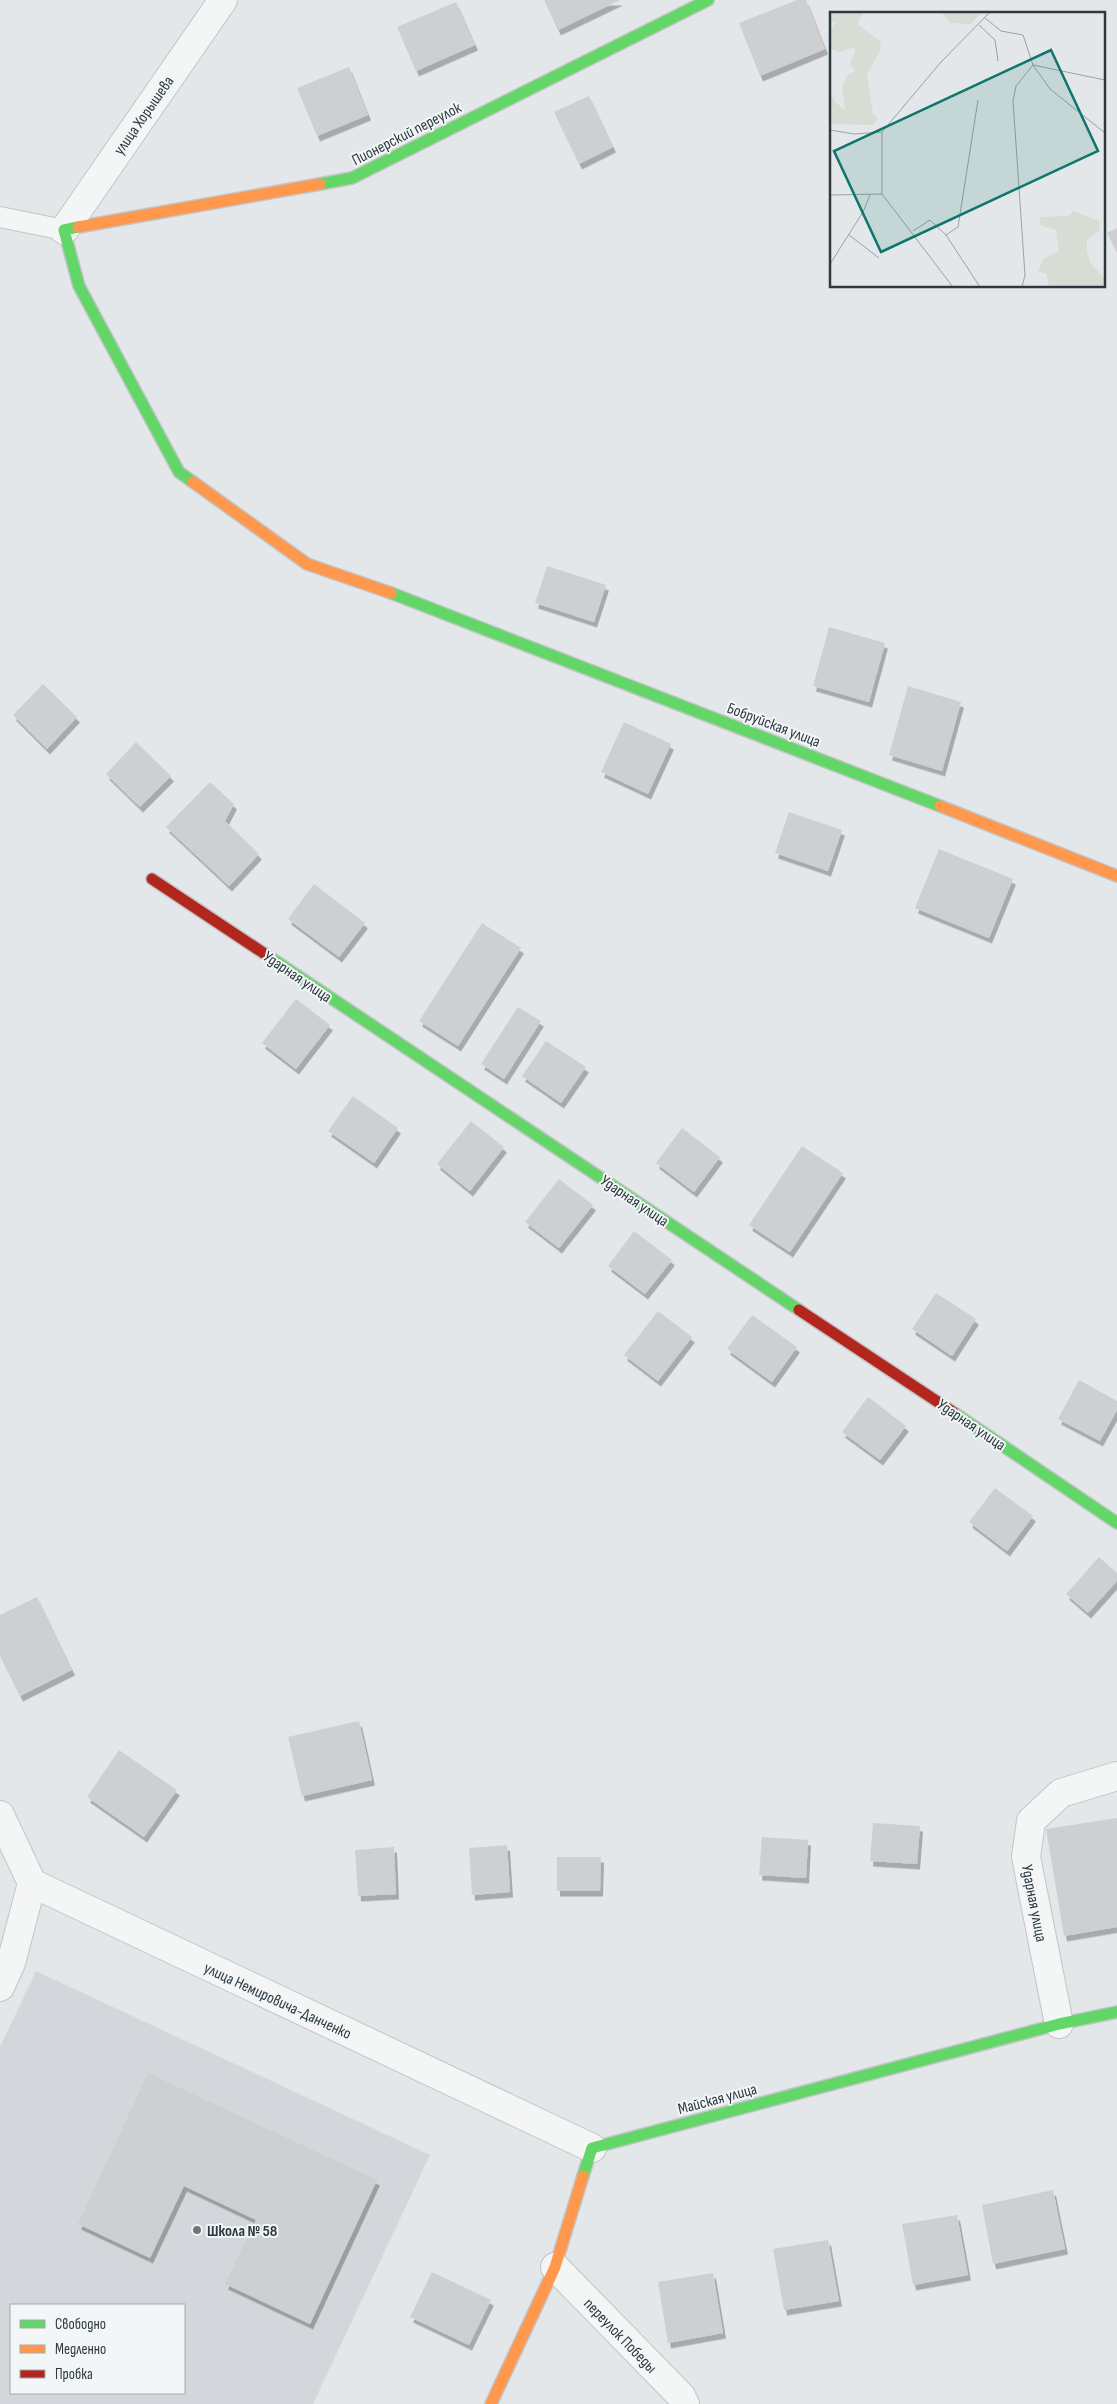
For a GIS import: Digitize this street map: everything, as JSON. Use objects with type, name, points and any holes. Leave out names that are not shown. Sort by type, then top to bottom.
[{"type":"street","name":"улица Хорышева","points":[[64,230],[223,0]]},
{"type":"street","name":"Пионерский переулок","points":[[64,230],[352,178],[708,0]]},
{"type":"street","name":"Бобруйская улица","points":[[64,230],[79,286],[179,472],[307,564],[419,602],[1117,876]]},
{"type":"street","name":"Ударная улица","points":[[152,879],[1066,1486],[1117,1523]]},
{"type":"street","name":"Ударная улица","points":[[1059,2024],[1026,1857],[1031,1820],[1061,1793],[1117,1776]]},
{"type":"street","points":[[0,1815],[32,1883],[11,1963],[0,1988]]},
{"type":"street","name":"улица Немировича-Данченко","points":[[32,1883],[592,2148]]},
{"type":"street","name":"Майская улица","points":[[592,2148],[1059,2024],[1117,2012]]},
{"type":"street","points":[[491,2404],[556,2267],[592,2148]]},
{"type":"street","name":"переулок Победы","points":[[556,2267],[680,2396],[685,2404]]},
{"type":"lane","points":[[0,217],[64,230]]},
{"type":"shaded area","name":"Школа № 58","points":[[36,1971],[430,2155],[313,2404],[0,2404],[0,2047]]},
{"type":"building","points":[[544,0],[620,0],[558,30]]},
{"type":"building","points":[[797,0],[806,0],[825,49],[760,76],[739,23]]},
{"type":"building","points":[[456,2],[475,45],[416,71],[397,27]]},
{"type":"building","points":[[349,67],[368,115],[317,136],[297,88]]},
{"type":"building","points":[[589,96],[613,147],[579,164],[554,112]]},
{"type":"building","points":[[1117,228],[1117,252],[1107,233]]},
{"type":"building","points":[[547,566],[606,585],[594,622],[535,603]]},
{"type":"building","points":[[829,627],[885,643],[869,702],[813,686]]},
{"type":"building","points":[[43,684],[77,717],[47,749],[13,715]]},
{"type":"building","points":[[908,686],[961,702],[942,771],[889,755]]},
{"type":"building","points":[[624,722],[671,744],[648,794],[601,772]]},
{"type":"building","points":[[136,742],[171,776],[140,807],[106,774]]},
{"type":"building","points":[[210,782],[234,804],[225,821],[259,854],[229,886],[166,827]]},
{"type":"building","points":[[789,812],[842,830],[828,871],[775,853]]},
{"type":"building","points":[[939,849],[1013,879],[989,938],[915,908]]},
{"type":"building","points":[[314,884],[365,923],[339,957],[288,919]]},
{"type":"building","points":[[482,923],[521,948],[458,1046],[419,1021]]},
{"type":"building","points":[[296,999],[330,1025],[296,1069],[262,1043]]},
{"type":"building","points":[[518,1007],[541,1021],[504,1079],[481,1064]]},
{"type":"building","points":[[546,1041],[586,1067],[561,1103],[522,1076]]},
{"type":"building","points":[[353,1096],[398,1128],[374,1163],[328,1131]]},
{"type":"building","points":[[471,1121],[504,1147],[470,1191],[437,1164]]},
{"type":"building","points":[[682,1128],[720,1157],[694,1192],[656,1163]]},
{"type":"building","points":[[802,1146],[843,1173],[790,1252],[749,1225]]},
{"type":"building","points":[[559,1179],[593,1205],[559,1248],[525,1222]]},
{"type":"building","points":[[634,1231],[672,1260],[645,1294],[608,1266]]},
{"type":"building","points":[[936,1293],[976,1319],[952,1356],[912,1329]]},
{"type":"building","points":[[658,1311],[692,1337],[658,1381],[624,1355]]},
{"type":"building","points":[[752,1315],[797,1347],[772,1382],[727,1349]]},
{"type":"building","points":[[1079,1380],[1117,1401],[1117,1410],[1100,1441],[1058,1419]]},
{"type":"building","points":[[868,1397],[906,1426],[880,1460],[842,1432]]},
{"type":"building","points":[[995,1488],[1033,1516],[1007,1551],[969,1522]]},
{"type":"building","points":[[1099,1557],[1117,1573],[1117,1581],[1088,1613],[1066,1594]]},
{"type":"building","points":[[37,1597],[72,1670],[20,1696],[0,1656],[0,1615]]},
{"type":"building","points":[[359,1721],[372,1780],[302,1796],[288,1737]]},
{"type":"building","points":[[119,1750],[177,1790],[144,1837],[87,1797]]},
{"type":"building","points":[[1117,1818],[1117,1927],[1064,1936],[1046,1829]]},
{"type":"building","points":[[873,1823],[920,1826],[917,1864],[870,1861]]},
{"type":"building","points":[[762,1837],[808,1840],[806,1878],[759,1875]]},
{"type":"building","points":[[507,1845],[510,1892],[472,1895],[469,1848]]},
{"type":"building","points":[[394,1847],[396,1894],[358,1896],[355,1850]]},
{"type":"building","points":[[557,1857],[601,1857],[600,1891],[557,1891]]},
{"type":"building","points":[[148,2073],[377,2180],[310,2324],[225,2284],[256,2220],[184,2186],[150,2258],[78,2224]]},
{"type":"building","points":[[1053,2190],[1065,2249],[993,2264],[982,2205]]},
{"type":"building","points":[[957,2215],[968,2275],[913,2285],[902,2224]]},
{"type":"building","points":[[828,2240],[839,2301],[784,2310],[773,2249]]},
{"type":"building","points":[[432,2272],[491,2300],[469,2345],[410,2317]]},
{"type":"building","points":[[713,2273],[723,2333],[668,2343],[658,2282]]},
{"type":"traffic: fast","points":[[320,184],[352,178],[708,0]]},
{"type":"traffic: fast","points":[[78,227],[64,230],[79,286],[179,472],[193,482]]},
{"type":"traffic: fast","points":[[391,593],[940,806]]},
{"type":"traffic: fast","points":[[265,954],[799,1310]]},
{"type":"traffic: fast","points":[[953,1412],[1117,1523]]},
{"type":"traffic: fast","points":[[583,2176],[592,2148],[1059,2024],[1117,2012]]},
{"type":"traffic: slow","points":[[78,227],[320,184]]},
{"type":"traffic: slow","points":[[193,482],[307,564],[391,593]]},
{"type":"traffic: slow","points":[[940,806],[1117,876]]},
{"type":"traffic: slow","points":[[491,2404],[555,2267],[583,2176]]},
{"type":"traffic: jam","points":[[152,879],[265,954]]},
{"type":"traffic: jam","points":[[799,1310],[953,1412]]},
{"type":"place","name":"Школа № 58","points":[[197,2230]]}]
